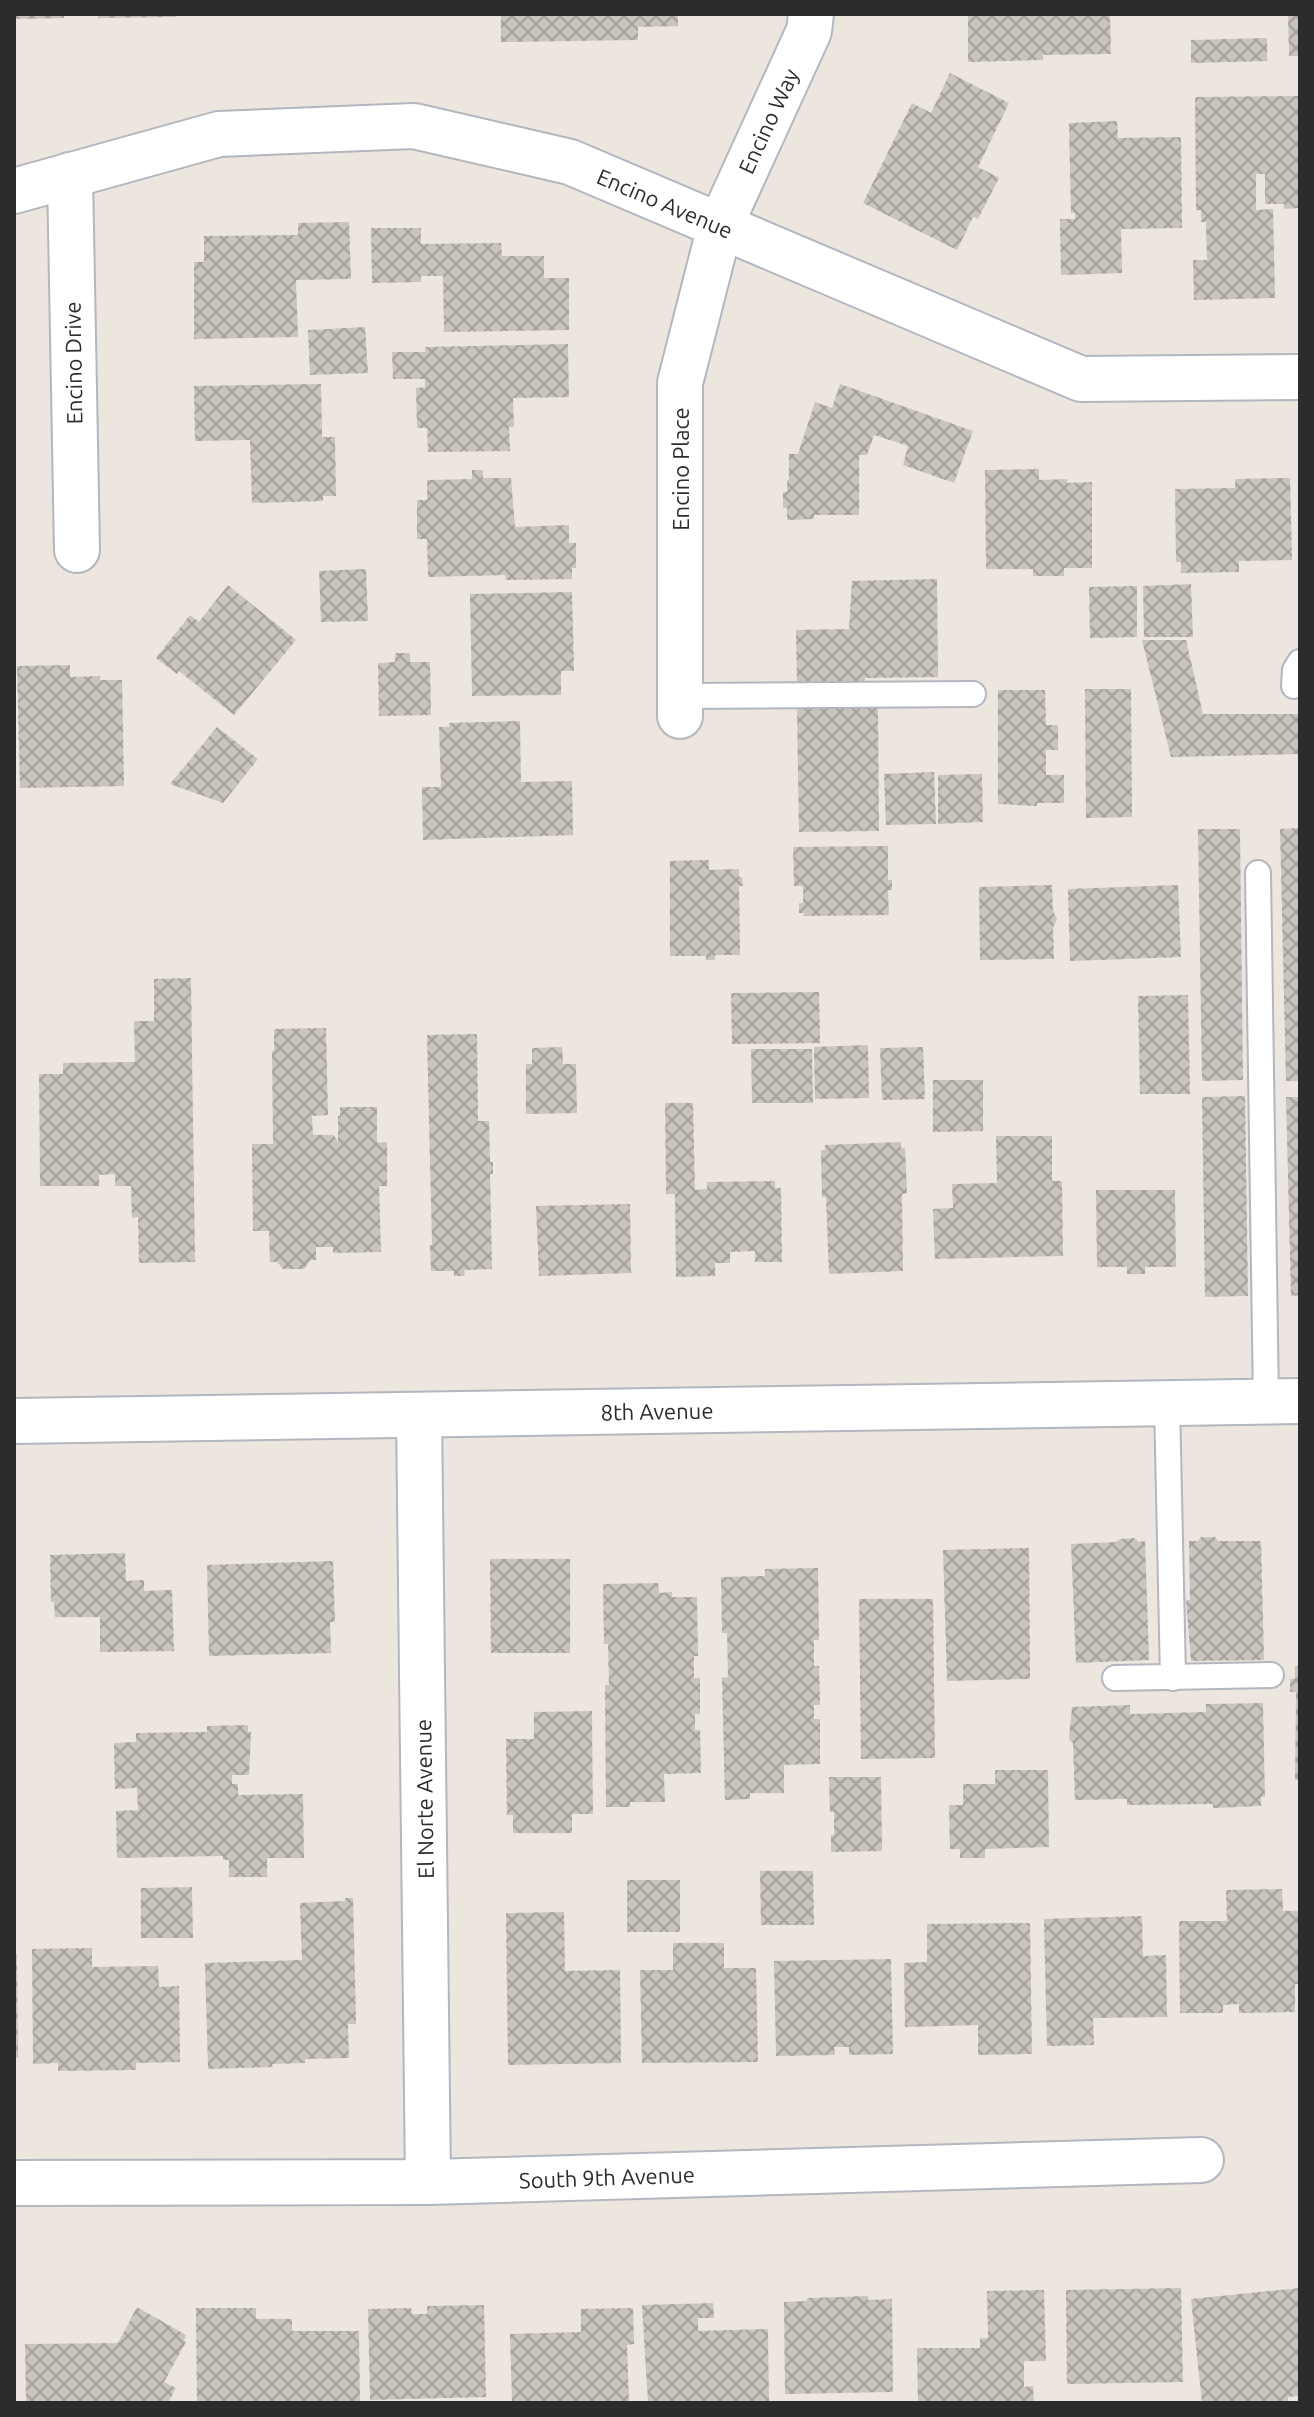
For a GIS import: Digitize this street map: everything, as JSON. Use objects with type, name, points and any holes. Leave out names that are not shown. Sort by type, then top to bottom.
[{"type":"street","name":"Encino Way","points":[[720,226],[809,31],[811,14]]},
{"type":"street","name":"Encino Avenue","points":[[14,191],[219,134],[414,126],[570,162],[1081,379],[1300,377]]},
{"type":"street","name":"Encino Drive","points":[[70,175],[77,550]]},
{"type":"street","name":"Encino Place","points":[[680,706],[680,383],[720,226]]},
{"type":"street","name":"8th Avenue","points":[[14,1421],[1283,1401]]},
{"type":"street","name":"El Norte Avenue","points":[[419,1415],[428,2182]]},
{"type":"street","name":"South 9th Avenue","points":[[14,2183],[428,2182],[1201,2160]]},
{"type":"lane","points":[[1294,686],[1295,670],[1300,662]]},
{"type":"lane","points":[[680,706],[973,694]]},
{"type":"lane","points":[[1258,873],[1283,1401]]},
{"type":"lane","points":[[1167,1402],[1173,1678]]},
{"type":"lane","points":[[1115,1678],[1271,1675]]},
{"type":"building","points":[[14,14],[64,14],[64,18],[14,19]]},
{"type":"building","points":[[98,14],[175,14],[175,17],[98,18]]},
{"type":"building","points":[[501,14],[678,14],[678,26],[638,27],[638,40],[501,42]]},
{"type":"building","points":[[968,14],[1110,14],[1111,54],[1043,55],[1043,60],[968,62]]},
{"type":"building","points":[[1288,14],[1300,14],[1300,56],[1289,56]]},
{"type":"building","points":[[1267,38],[1267,61],[1191,63],[1191,40]]},
{"type":"building","points":[[950,73],[1009,103],[978,167],[999,178],[978,219],[973,217],[957,250],[863,203],[912,103],[931,113]]},
{"type":"building","points":[[1300,96],[1300,208],[1284,209],[1284,204],[1265,204],[1265,174],[1256,174],[1256,210],[1273,209],[1275,298],[1194,300],[1193,260],[1207,260],[1206,222],[1201,222],[1201,210],[1196,210],[1195,97]]},
{"type":"building","points":[[1117,121],[1118,138],[1181,137],[1182,228],[1121,229],[1122,273],[1061,275],[1060,219],[1075,219],[1075,213],[1071,213],[1069,123]]},
{"type":"building","points":[[349,222],[351,279],[296,280],[298,337],[194,339],[194,262],[204,262],[204,236],[298,235],[298,223]]},
{"type":"building","points":[[371,228],[421,228],[421,244],[501,243],[502,256],[544,256],[544,278],[569,278],[569,330],[444,332],[443,276],[421,276],[421,282],[372,283]]},
{"type":"building","points":[[365,327],[368,373],[310,375],[308,330]]},
{"type":"building","points":[[568,344],[569,397],[513,398],[514,427],[509,427],[510,451],[428,452],[427,428],[417,428],[416,388],[425,387],[425,379],[393,379],[392,352],[425,352],[425,347]]},
{"type":"building","points":[[321,384],[322,437],[335,437],[336,496],[323,496],[323,501],[252,503],[250,440],[195,441],[194,386]]},
{"type":"building","points":[[840,384],[973,431],[954,483],[903,465],[908,446],[874,435],[867,455],[859,455],[859,515],[814,515],[814,519],[787,520],[783,492],[787,492],[789,480],[789,454],[798,454],[815,402],[832,408]]},
{"type":"building","points":[[1039,469],[1039,480],[1092,482],[1092,568],[1064,568],[1064,576],[1033,576],[1033,569],[986,569],[985,470]]},
{"type":"building","points":[[472,470],[483,470],[483,478],[511,478],[515,527],[569,525],[569,543],[576,543],[576,568],[572,568],[572,579],[506,580],[505,575],[428,577],[427,539],[417,539],[417,500],[427,500],[427,480],[472,479]]},
{"type":"building","points":[[1290,478],[1292,560],[1239,561],[1239,572],[1181,573],[1181,562],[1176,562],[1175,489],[1235,488],[1235,479]]},
{"type":"building","points":[[366,569],[368,621],[321,622],[319,571]]},
{"type":"building","points":[[937,579],[938,677],[865,678],[865,683],[797,684],[796,630],[849,629],[852,581]]},
{"type":"building","points":[[1191,584],[1193,637],[1144,637],[1143,586]]},
{"type":"building","points":[[228,585],[296,640],[234,715],[179,671],[177,674],[156,658],[190,615],[199,622]]},
{"type":"building","points":[[1137,586],[1137,637],[1090,638],[1089,587]]},
{"type":"building","points":[[572,592],[574,671],[561,671],[561,695],[472,696],[470,594]]},
{"type":"building","points":[[1142,640],[1186,640],[1203,714],[1300,714],[1300,754],[1171,757]]},
{"type":"building","points":[[395,653],[410,653],[410,662],[430,662],[431,715],[379,716],[378,663],[395,662]]},
{"type":"building","points":[[70,665],[70,677],[100,676],[100,680],[122,680],[124,786],[20,788],[17,666]]},
{"type":"building","points":[[1085,689],[1131,689],[1132,817],[1086,818]]},
{"type":"building","points":[[998,690],[1045,690],[1046,725],[1058,725],[1058,750],[1046,750],[1046,775],[1064,775],[1064,803],[1037,803],[1037,806],[998,804]]},
{"type":"building","points":[[878,706],[879,831],[799,832],[797,707]]},
{"type":"building","points":[[520,721],[521,782],[572,781],[573,835],[423,840],[422,787],[441,787],[439,727],[449,727],[449,723]]},
{"type":"building","points":[[217,727],[258,759],[223,803],[170,784]]},
{"type":"building","points":[[934,772],[936,824],[886,825],[884,774]]},
{"type":"building","points":[[982,774],[983,822],[938,824],[938,775]]},
{"type":"building","points":[[1300,828],[1300,1081],[1286,1081],[1280,829]]},
{"type":"building","points":[[1198,829],[1240,829],[1243,1080],[1202,1081]]},
{"type":"building","points":[[888,846],[888,880],[892,880],[892,890],[888,890],[889,915],[804,916],[804,913],[799,913],[799,903],[803,903],[803,886],[794,886],[793,847]]},
{"type":"building","points":[[709,860],[709,870],[739,869],[739,877],[742,877],[743,886],[739,886],[740,955],[715,955],[715,960],[706,960],[706,956],[670,956],[670,861]]},
{"type":"building","points":[[1052,885],[1053,911],[1057,919],[1053,928],[1054,959],[980,960],[979,887]]},
{"type":"building","points":[[1178,885],[1181,957],[1070,961],[1068,889]]},
{"type":"building","points":[[191,978],[195,1262],[139,1263],[138,1217],[132,1218],[131,1186],[115,1186],[115,1174],[99,1175],[99,1186],[40,1186],[39,1074],[63,1074],[63,1063],[135,1062],[134,1021],[154,1021],[154,979]]},
{"type":"building","points":[[819,992],[820,1043],[732,1044],[731,993]]},
{"type":"building","points":[[1188,995],[1190,1094],[1140,1094],[1138,996]]},
{"type":"building","points":[[326,1028],[328,1115],[312,1116],[313,1135],[334,1135],[338,1142],[340,1107],[377,1107],[377,1143],[387,1142],[387,1186],[379,1186],[381,1252],[333,1253],[333,1247],[316,1247],[316,1260],[311,1260],[304,1269],[283,1269],[277,1262],[270,1262],[269,1231],[253,1231],[252,1144],[273,1144],[274,1029]]},
{"type":"building","points":[[477,1034],[478,1121],[489,1121],[490,1162],[493,1162],[493,1174],[490,1174],[492,1269],[464,1270],[465,1276],[454,1276],[454,1271],[431,1271],[427,1035]]},
{"type":"building","points":[[868,1045],[869,1098],[815,1099],[814,1047]]},
{"type":"building","points":[[562,1047],[563,1064],[576,1064],[577,1113],[526,1114],[526,1064],[532,1064],[532,1048]]},
{"type":"building","points":[[923,1047],[925,1099],[882,1100],[880,1048]]},
{"type":"building","points":[[751,1049],[812,1049],[813,1103],[752,1103]]},
{"type":"building","points":[[933,1080],[983,1080],[983,1131],[933,1132]]},
{"type":"building","points":[[1245,1096],[1248,1296],[1205,1297],[1202,1097]]},
{"type":"building","points":[[1286,1097],[1300,1097],[1300,1295],[1291,1296]]},
{"type":"building","points":[[665,1103],[693,1103],[695,1190],[707,1189],[707,1182],[775,1181],[775,1188],[781,1188],[782,1262],[755,1262],[755,1251],[730,1252],[730,1263],[715,1263],[715,1276],[676,1277],[675,1194],[666,1194]]},
{"type":"building","points":[[996,1136],[1052,1136],[1052,1181],[1062,1181],[1063,1256],[935,1259],[933,1209],[953,1208],[952,1184],[997,1183]]},
{"type":"building","points":[[901,1142],[901,1148],[905,1148],[907,1193],[902,1194],[903,1271],[829,1274],[821,1150],[825,1150],[825,1145]]},
{"type":"building","points":[[1096,1190],[1175,1190],[1176,1267],[1145,1267],[1145,1274],[1127,1274],[1127,1267],[1097,1267]]},
{"type":"building","points":[[630,1204],[631,1273],[539,1276],[536,1206]]},
{"type":"building","points":[[1201,1537],[1215,1537],[1218,1541],[1261,1541],[1264,1660],[1191,1661],[1186,1600],[1190,1600],[1189,1541],[1198,1541]]},
{"type":"building","points":[[1134,1538],[1139,1542],[1145,1541],[1149,1660],[1076,1663],[1071,1544]]},
{"type":"building","points":[[1029,1548],[1030,1679],[947,1681],[943,1550]]},
{"type":"building","points":[[125,1553],[126,1581],[144,1580],[144,1591],[172,1590],[174,1651],[100,1652],[100,1617],[55,1617],[54,1602],[51,1602],[50,1555]]},
{"type":"building","points":[[490,1559],[570,1559],[570,1653],[491,1653]]},
{"type":"building","points":[[333,1561],[335,1622],[330,1622],[331,1653],[209,1656],[207,1565]]},
{"type":"building","points":[[818,1568],[819,1640],[814,1640],[814,1666],[819,1666],[820,1705],[814,1705],[814,1719],[820,1719],[820,1764],[784,1765],[784,1793],[750,1793],[750,1799],[725,1800],[722,1678],[728,1677],[727,1633],[722,1633],[721,1577],[765,1576],[765,1569]]},
{"type":"building","points":[[658,1583],[659,1593],[672,1592],[672,1597],[697,1597],[698,1656],[694,1656],[694,1678],[700,1678],[700,1714],[695,1714],[695,1730],[700,1730],[701,1773],[664,1774],[665,1802],[630,1802],[630,1807],[606,1807],[605,1685],[609,1685],[608,1644],[604,1644],[603,1584]]},
{"type":"building","points":[[859,1599],[933,1599],[935,1758],[861,1759]]},
{"type":"building","points":[[1295,1666],[1300,1666],[1300,1780],[1295,1780],[1296,1692],[1290,1692],[1290,1679],[1295,1679]]},
{"type":"building","points":[[1263,1703],[1265,1797],[1261,1797],[1261,1806],[1213,1808],[1213,1804],[1127,1805],[1127,1799],[1075,1800],[1073,1743],[1069,1739],[1072,1707],[1130,1705],[1130,1714],[1206,1712],[1206,1704]]},
{"type":"building","points":[[592,1711],[593,1814],[572,1814],[572,1833],[513,1833],[513,1815],[507,1815],[506,1739],[534,1739],[534,1712]]},
{"type":"building","points":[[248,1725],[248,1732],[251,1732],[249,1775],[232,1775],[232,1784],[238,1784],[238,1795],[303,1794],[304,1858],[267,1858],[267,1877],[229,1877],[229,1860],[223,1860],[223,1856],[117,1858],[116,1811],[138,1810],[137,1788],[115,1789],[114,1743],[136,1742],[136,1733],[207,1732],[207,1726]]},
{"type":"building","points":[[995,1770],[1048,1770],[1049,1847],[985,1849],[985,1858],[960,1858],[960,1849],[950,1849],[949,1805],[963,1805],[963,1784],[995,1784]]},
{"type":"building","points":[[829,1777],[881,1777],[882,1851],[831,1852],[834,1812],[830,1812]]},
{"type":"building","points":[[760,1871],[813,1871],[814,1925],[761,1925]]},
{"type":"building","points":[[627,1880],[680,1880],[680,1932],[627,1932]]},
{"type":"building","points":[[192,1887],[193,1938],[141,1938],[141,1888]]},
{"type":"building","points":[[1282,1889],[1283,1911],[1300,1911],[1300,1984],[1295,1984],[1295,2012],[1239,2013],[1239,2004],[1223,2005],[1223,2013],[1180,2013],[1179,1921],[1227,1921],[1226,1890]]},
{"type":"building","points":[[345,1898],[353,1898],[356,2024],[348,2024],[349,2058],[305,2059],[305,2063],[272,2064],[273,2067],[208,2069],[205,1963],[302,1960],[300,1903],[345,1901]]},
{"type":"building","points":[[564,1912],[565,1971],[620,1970],[621,2063],[508,2065],[506,1913]]},
{"type":"building","points":[[1142,1916],[1143,1956],[1166,1955],[1167,2017],[1093,2018],[1094,2045],[1047,2046],[1044,1919]]},
{"type":"building","points":[[1030,1923],[1032,2054],[978,2055],[978,2025],[905,2027],[904,1963],[927,1962],[927,1924]]},
{"type":"building","points":[[673,1943],[724,1943],[724,1968],[756,1968],[758,2062],[642,2063],[640,1970],[673,1970]]},
{"type":"building","points":[[92,1948],[92,1967],[158,1966],[159,1987],[179,1986],[180,2062],[136,2063],[136,2070],[58,2071],[58,2063],[33,2064],[32,1949]]},
{"type":"building","points":[[14,1954],[17,1954],[18,2058],[14,2058]]},
{"type":"building","points":[[891,1959],[893,2054],[849,2055],[849,2047],[834,2047],[835,2055],[776,2056],[774,1961]]},
{"type":"building","points":[[1181,2288],[1183,2382],[1067,2384],[1066,2290]]},
{"type":"building","points":[[1300,2288],[1300,2396],[1288,2397],[1288,2403],[1202,2403],[1191,2299]]},
{"type":"building","points":[[1044,2290],[1046,2361],[1024,2361],[1024,2387],[1033,2386],[1034,2403],[918,2403],[917,2348],[980,2348],[980,2338],[988,2338],[987,2291]]},
{"type":"building","points":[[868,2296],[868,2300],[892,2299],[893,2392],[785,2394],[784,2302]]},
{"type":"building","points":[[713,2303],[714,2318],[698,2318],[698,2331],[768,2329],[769,2403],[648,2403],[642,2305]]},
{"type":"building","points":[[484,2305],[486,2397],[370,2400],[368,2309],[411,2308],[412,2314],[427,2314],[427,2306]]},
{"type":"building","points":[[137,2307],[186,2335],[186,2342],[164,2382],[176,2388],[168,2403],[26,2403],[25,2344],[118,2343]]},
{"type":"building","points":[[196,2308],[256,2308],[256,2319],[292,2319],[292,2331],[359,2331],[360,2403],[197,2403]]},
{"type":"building","points":[[633,2308],[634,2344],[627,2345],[629,2403],[512,2403],[510,2334],[581,2332],[581,2309]]}]
